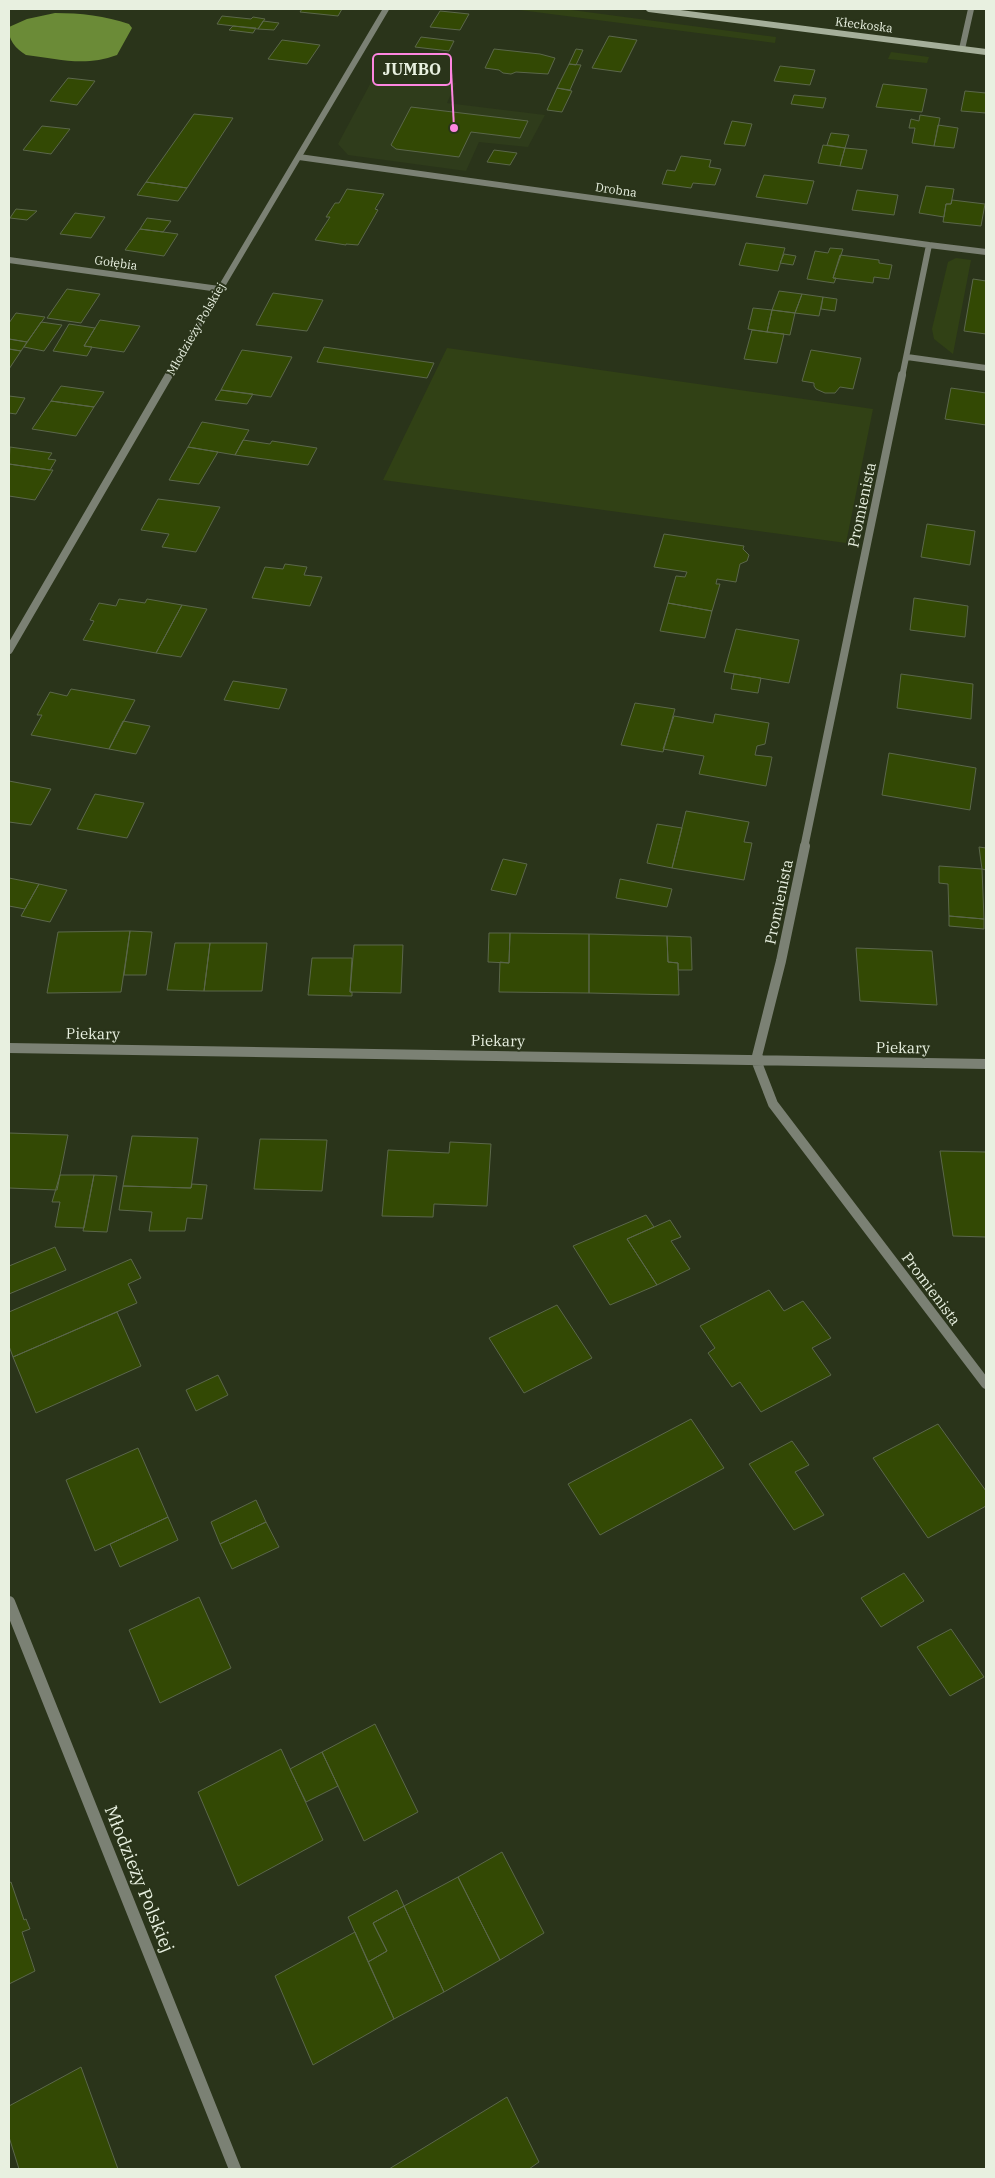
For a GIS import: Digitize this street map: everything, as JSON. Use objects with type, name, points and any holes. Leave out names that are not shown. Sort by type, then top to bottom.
[{"type":"main road","name":"Kłeckoska","points":[[649,9],[986,52]]},
{"type":"street","name":"Młodzieży Polskiej","points":[[9,650],[219,289],[386,9]]},
{"type":"street","points":[[962,49],[971,9]]},
{"type":"street","name":"Drobna","points":[[299,157],[986,252]]},
{"type":"street","points":[[929,245],[907,358],[986,368]]},
{"type":"street","name":"Gołębia","points":[[9,260],[219,289]]},
{"type":"street","name":"Promienista","points":[[907,358],[783,951],[756,1060],[774,1104],[986,1384]]},
{"type":"street","name":"Piekary","points":[[9,1048],[986,1064]]},
{"type":"street","name":"Młodzieży Polskiej","points":[[9,1602],[235,2169]]},
{"type":"shaded area","points":[[512,9],[564,9],[776,37],[775,43]]},
{"type":"shaded area","points":[[55,13],[102,17],[129,24],[132,28],[117,55],[105,59],[72,61],[26,55],[19,50],[9,36],[9,27],[27,19]]},
{"type":"shaded area","points":[[891,52],[929,57],[927,63],[888,59]]},
{"type":"shaded area","points":[[376,73],[456,83],[447,103],[545,115],[528,147],[479,142],[466,171],[348,155],[338,144]]},
{"type":"shaded area","points":[[956,258],[971,260],[953,354],[934,339],[932,329],[948,262]]},
{"type":"shaded area","points":[[447,348],[873,409],[846,543],[383,480]]},
{"type":"building","points":[[302,9],[342,9],[338,16],[300,12]]},
{"type":"building","points":[[440,11],[469,14],[460,30],[430,27]]},
{"type":"building","points":[[222,16],[265,19],[258,29],[217,24]]},
{"type":"building","points":[[263,21],[279,23],[274,30],[258,29]]},
{"type":"building","points":[[233,26],[256,28],[253,33],[229,30]]},
{"type":"building","points":[[609,36],[637,40],[621,72],[592,68]]},
{"type":"building","points":[[421,37],[454,41],[449,51],[415,47]]},
{"type":"building","points":[[282,40],[320,45],[307,64],[268,59]]},
{"type":"building","points":[[494,49],[540,54],[555,58],[548,74],[503,73],[499,70],[485,68]]},
{"type":"building","points":[[576,49],[583,50],[576,65],[569,64]]},
{"type":"building","points":[[569,64],[581,65],[570,90],[557,88]]},
{"type":"building","points":[[780,66],[815,70],[810,85],[774,81]]},
{"type":"building","points":[[68,78],[95,81],[77,105],[50,101]]},
{"type":"building","points":[[883,84],[927,89],[922,112],[876,107]]},
{"type":"building","points":[[557,88],[572,91],[562,112],[547,110]]},
{"type":"building","points":[[965,91],[986,93],[986,113],[961,111]]},
{"type":"building","points":[[794,95],[826,98],[823,108],[791,104]]},
{"type":"building","points":[[411,107],[528,121],[520,138],[471,132],[459,157],[396,149],[391,145]]},
{"type":"building","points":[[194,114],[233,118],[187,188],[146,182]]},
{"type":"building","points":[[920,115],[940,118],[934,146],[912,143],[915,128],[909,128],[911,119],[919,121]]},
{"type":"building","points":[[732,121],[752,124],[745,146],[724,144]]},
{"type":"building","points":[[938,125],[958,128],[954,148],[934,146]]},
{"type":"building","points":[[42,126],[70,129],[51,154],[23,150]]},
{"type":"building","points":[[831,133],[849,135],[845,148],[827,145]]},
{"type":"building","points":[[823,145],[845,148],[840,166],[818,163]]},
{"type":"building","points":[[845,148],[867,150],[862,169],[840,166]]},
{"type":"building","points":[[494,150],[517,153],[510,165],[487,162]]},
{"type":"building","points":[[681,156],[711,160],[709,167],[721,169],[715,185],[693,183],[691,188],[662,184],[667,170],[675,171]]},
{"type":"building","points":[[764,175],[814,181],[807,204],[756,197]]},
{"type":"building","points":[[146,182],[187,188],[178,201],[137,195]]},
{"type":"building","points":[[926,186],[954,189],[951,204],[946,204],[944,217],[919,213]]},
{"type":"building","points":[[347,189],[384,194],[375,209],[378,210],[358,245],[315,240],[330,217],[326,217],[335,203],[339,203]]},
{"type":"building","points":[[857,190],[898,195],[894,215],[852,210]]},
{"type":"building","points":[[952,200],[985,204],[981,226],[943,222],[946,204],[951,204]]},
{"type":"building","points":[[16,209],[37,211],[27,220],[10,218]]},
{"type":"building","points":[[75,213],[105,217],[91,238],[60,234]]},
{"type":"building","points":[[147,218],[171,221],[163,232],[140,229]]},
{"type":"building","points":[[140,229],[178,234],[164,256],[125,250]]},
{"type":"building","points":[[746,243],[785,248],[778,271],[739,265]]},
{"type":"building","points":[[830,248],[843,249],[833,278],[836,278],[834,283],[807,279],[815,251],[828,253]]},
{"type":"building","points":[[784,254],[796,256],[793,265],[780,263]]},
{"type":"building","points":[[840,255],[879,260],[879,263],[892,265],[889,279],[874,277],[873,283],[833,278]]},
{"type":"building","points":[[973,279],[986,281],[986,334],[964,331]]},
{"type":"building","points":[[67,289],[100,294],[81,323],[47,318]]},
{"type":"building","points":[[779,291],[802,294],[795,313],[772,310]]},
{"type":"building","points":[[273,293],[323,300],[307,331],[256,325]]},
{"type":"building","points":[[802,294],[823,297],[819,316],[795,313]]},
{"type":"building","points":[[823,297],[837,299],[835,311],[821,309]]},
{"type":"building","points":[[753,308],[772,310],[767,332],[748,329]]},
{"type":"building","points":[[772,310],[795,313],[790,335],[767,332]]},
{"type":"building","points":[[16,313],[45,317],[27,342],[9,339],[9,323]]},
{"type":"building","points":[[100,320],[140,326],[124,352],[84,346]]},
{"type":"building","points":[[41,322],[62,325],[44,351],[24,347]]},
{"type":"building","points":[[69,324],[95,328],[84,346],[92,347],[87,356],[53,351]]},
{"type":"building","points":[[752,330],[784,334],[777,363],[744,359]]},
{"type":"building","points":[[9,339],[27,342],[21,351],[9,349]]},
{"type":"building","points":[[324,347],[434,363],[427,378],[317,362]]},
{"type":"building","points":[[9,349],[21,351],[9,369]]},
{"type":"building","points":[[242,350],[292,357],[271,397],[221,390]]},
{"type":"building","points":[[811,350],[861,358],[853,389],[840,387],[835,393],[825,393],[816,389],[814,383],[802,381]]},
{"type":"building","points":[[61,386],[104,392],[94,407],[51,401]]},
{"type":"building","points":[[951,388],[986,393],[986,425],[945,419]]},
{"type":"building","points":[[221,390],[253,394],[247,404],[215,400]]},
{"type":"building","points":[[9,396],[25,398],[16,414],[9,413]]},
{"type":"building","points":[[51,401],[94,407],[76,436],[32,429]]},
{"type":"building","points":[[202,422],[249,430],[235,455],[188,447]]},
{"type":"building","points":[[243,440],[270,444],[272,441],[317,448],[308,465],[235,455]]},
{"type":"building","points":[[10,447],[52,453],[48,459],[56,460],[50,470],[9,464]]},
{"type":"building","points":[[188,447],[218,452],[199,484],[169,480]]},
{"type":"building","points":[[9,464],[53,470],[35,500],[9,496]]},
{"type":"building","points":[[158,499],[220,507],[196,552],[162,547],[169,534],[141,530]]},
{"type":"building","points":[[927,524],[975,531],[970,565],[921,557]]},
{"type":"building","points":[[664,534],[744,546],[743,549],[749,555],[747,561],[740,564],[736,582],[717,579],[716,584],[720,584],[712,611],[668,603],[676,576],[685,577],[687,572],[654,567]]},
{"type":"building","points":[[285,564],[307,567],[304,575],[322,577],[310,606],[252,598],[265,567],[283,569]]},
{"type":"building","points":[[914,598],[968,606],[965,637],[910,630]]},
{"type":"building","points":[[119,599],[145,603],[147,599],[182,605],[156,653],[83,640],[94,621],[90,620],[99,603],[116,606]]},
{"type":"building","points":[[668,603],[712,611],[705,638],[660,631]]},
{"type":"building","points":[[182,605],[207,609],[181,657],[156,653]]},
{"type":"building","points":[[736,629],[799,640],[789,683],[724,672]]},
{"type":"building","points":[[734,674],[761,678],[758,693],[731,689]]},
{"type":"building","points":[[901,674],[973,684],[971,719],[897,708]]},
{"type":"building","points":[[233,681],[287,689],[279,709],[224,700]]},
{"type":"building","points":[[71,689],[135,700],[109,749],[31,735],[42,715],[37,715],[50,692],[67,696]]},
{"type":"building","points":[[635,703],[675,709],[663,752],[621,745]]},
{"type":"building","points":[[715,714],[769,723],[765,744],[757,746],[755,755],[772,757],[766,786],[699,774],[704,756],[663,749],[674,716],[713,723]]},
{"type":"building","points":[[123,721],[150,726],[136,754],[109,749]]},
{"type":"building","points":[[889,753],[976,768],[970,810],[882,795]]},
{"type":"building","points":[[9,781],[51,789],[31,825],[9,822]]},
{"type":"building","points":[[95,794],[144,803],[127,838],[77,829]]},
{"type":"building","points":[[686,811],[749,822],[744,842],[752,843],[744,880],[672,868]]},
{"type":"building","points":[[657,824],[682,828],[672,868],[647,863]]},
{"type":"building","points":[[979,847],[986,848],[986,870],[982,869]]},
{"type":"building","points":[[503,859],[527,864],[516,895],[491,890]]},
{"type":"building","points":[[939,866],[982,869],[984,919],[949,916],[948,884],[939,883]]},
{"type":"building","points":[[9,878],[39,884],[25,909],[9,906]]},
{"type":"building","points":[[620,879],[672,889],[667,907],[616,898]]},
{"type":"building","points":[[39,884],[67,890],[50,922],[21,916]]},
{"type":"building","points":[[949,916],[984,919],[984,929],[949,926]]},
{"type":"building","points":[[130,931],[121,992],[47,993],[58,932]]},
{"type":"building","points":[[130,931],[152,932],[146,975],[124,975]]},
{"type":"building","points":[[489,933],[510,933],[509,963],[488,962]]},
{"type":"building","points":[[510,933],[589,934],[589,993],[499,992],[500,962],[509,963]]},
{"type":"building","points":[[589,934],[667,936],[668,962],[678,963],[679,995],[589,993]]},
{"type":"building","points":[[667,936],[691,937],[692,970],[678,970],[678,963],[668,962]]},
{"type":"building","points":[[175,943],[210,943],[204,991],[167,990]]},
{"type":"building","points":[[210,943],[267,943],[262,991],[204,991]]},
{"type":"building","points":[[354,945],[403,945],[401,993],[350,992]]},
{"type":"building","points":[[856,948],[932,951],[937,1005],[860,1001]]},
{"type":"building","points":[[312,958],[352,958],[350,992],[352,992],[352,996],[308,995]]},
{"type":"building","points":[[9,1133],[68,1135],[57,1190],[9,1188]]},
{"type":"building","points":[[132,1136],[198,1138],[191,1188],[123,1186]]},
{"type":"building","points":[[260,1139],[327,1140],[322,1191],[254,1189]]},
{"type":"building","points":[[450,1142],[491,1144],[487,1206],[434,1204],[433,1217],[382,1216],[388,1150],[449,1153]]},
{"type":"building","points":[[940,1151],[986,1152],[986,1237],[953,1236]]},
{"type":"building","points":[[60,1175],[94,1175],[84,1228],[55,1227],[60,1202],[52,1202]]},
{"type":"building","points":[[94,1175],[117,1176],[107,1232],[83,1231]]},
{"type":"building","points":[[192,1184],[207,1185],[202,1219],[187,1218],[185,1231],[149,1231],[152,1212],[119,1210],[123,1186],[191,1188]]},
{"type":"building","points":[[646,1215],[654,1227],[627,1239],[657,1285],[610,1305],[573,1246]]},
{"type":"building","points":[[670,1220],[681,1237],[671,1241],[690,1269],[657,1285],[627,1239]]},
{"type":"building","points":[[55,1247],[66,1270],[9,1294],[9,1266]]},
{"type":"building","points":[[131,1259],[141,1278],[128,1284],[137,1303],[13,1357],[9,1346],[9,1312]]},
{"type":"building","points":[[769,1290],[784,1311],[803,1301],[831,1338],[812,1348],[831,1375],[761,1412],[740,1382],[732,1387],[708,1353],[715,1348],[700,1326]]},
{"type":"building","points":[[557,1305],[592,1358],[524,1393],[489,1338]]},
{"type":"building","points":[[117,1312],[141,1366],[36,1413],[13,1357]]},
{"type":"building","points":[[218,1375],[228,1395],[196,1411],[186,1390]]},
{"type":"building","points":[[691,1419],[724,1468],[600,1535],[568,1484]]},
{"type":"building","points":[[938,1424],[986,1491],[986,1506],[928,1538],[873,1458]]},
{"type":"building","points":[[792,1441],[809,1465],[795,1472],[824,1515],[794,1530],[749,1464]]},
{"type":"building","points":[[138,1448],[168,1517],[95,1551],[66,1480]]},
{"type":"building","points":[[256,1500],[266,1522],[220,1544],[211,1522]]},
{"type":"building","points":[[168,1517],[178,1540],[120,1567],[110,1544]]},
{"type":"building","points":[[266,1522],[279,1547],[232,1569],[220,1544]]},
{"type":"building","points":[[904,1573],[924,1601],[881,1627],[861,1598]]},
{"type":"building","points":[[199,1597],[231,1668],[160,1703],[129,1630]]},
{"type":"building","points":[[951,1629],[984,1677],[950,1696],[917,1647]]},
{"type":"building","points":[[375,1724],[418,1812],[364,1841],[322,1752]]},
{"type":"building","points":[[281,1749],[323,1840],[238,1886],[198,1792]]},
{"type":"building","points":[[322,1752],[338,1786],[306,1802],[290,1769]]},
{"type":"building","points":[[502,1852],[544,1933],[500,1960],[458,1877]]},
{"type":"building","points":[[458,1877],[500,1960],[444,1992],[404,1906]]},
{"type":"building","points":[[11,1882],[24,1920],[26,1919],[30,1929],[22,1932],[35,1971],[9,1984],[9,1883]]},
{"type":"building","points":[[397,1890],[404,1906],[373,1923],[387,1951],[368,1962],[348,1917]]},
{"type":"building","points":[[404,1906],[444,1992],[394,2019],[368,1962],[387,1951],[373,1923]]},
{"type":"building","points":[[355,1932],[394,2019],[313,2065],[275,1976]]},
{"type":"building","points":[[81,2067],[118,2169],[19,2169],[9,2137],[9,2106]]},
{"type":"building","points":[[507,2097],[539,2162],[529,2169],[389,2169]]},
{"type":"place","name":"JUMBO","points":[[454,128]]}]
